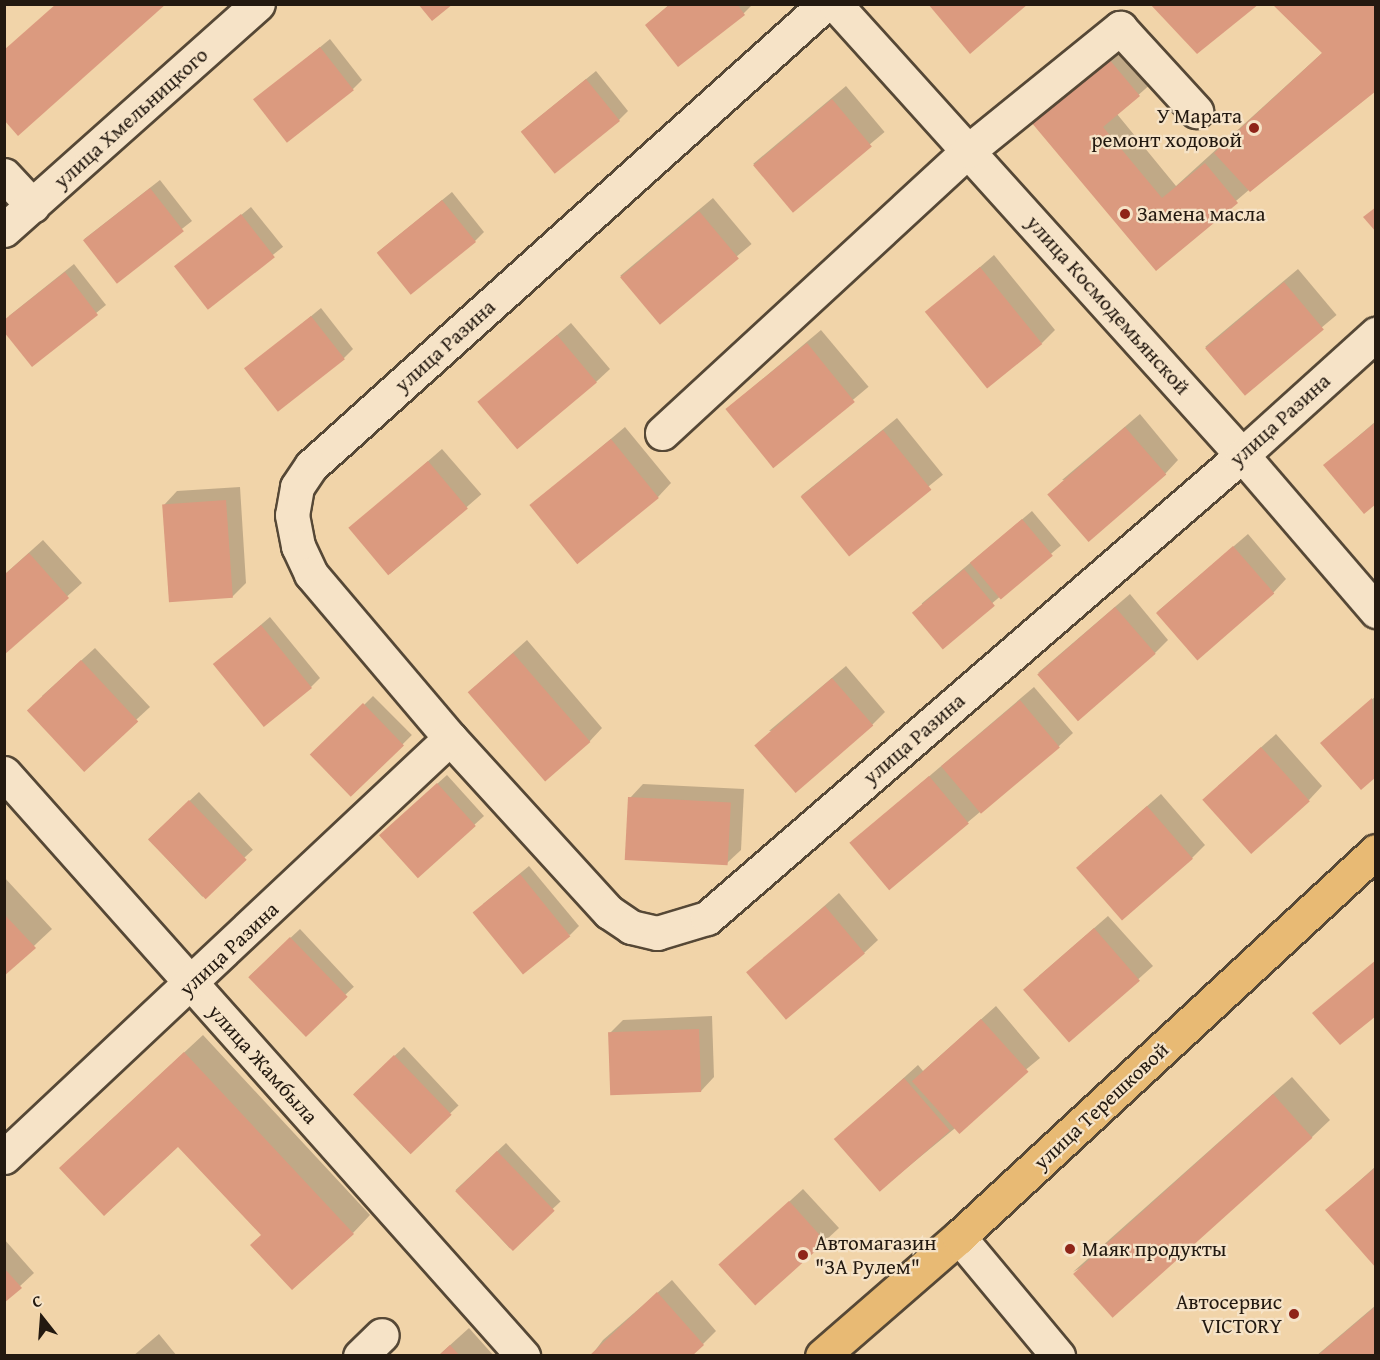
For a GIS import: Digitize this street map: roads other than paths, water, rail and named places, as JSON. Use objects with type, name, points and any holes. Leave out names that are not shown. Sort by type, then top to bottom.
[{"type":"main road","name":"улица Терешковой","points":[[822,1356],[959,1237],[1376,851]]},
{"type":"street","name":"улица Хмельницкого","points":[[4,230],[258,4]]},
{"type":"street","name":"улица Разина","points":[[825,4],[311,466],[297,487],[292,515],[298,546],[311,574],[450,738],[609,912],[631,927],[657,933],[682,928],[707,918],[1242,455],[1376,333]]},
{"type":"street","name":"улица Космодемьянской","points":[[835,4],[1242,455],[1376,611]]},
{"type":"street","points":[[662,434],[968,151],[1120,28],[1196,111]]},
{"type":"street","points":[[4,175],[33,206]]},
{"type":"street","name":"улица Разина","points":[[4,1156],[192,984],[450,738]]},
{"type":"street","name":"улица Жамбыла","points":[[4,773],[523,1356]]},
{"type":"street","points":[[959,1237],[1058,1356]]},
{"type":"place","name":"У Марата ремонт ходовой","points":[[1254,128]]},
{"type":"place","name":"Замена масла","points":[[1125,214]]},
{"type":"place","name":"Маяк продукты","points":[[1070,1249]]},
{"type":"place","name":"Автомагазин \"ЗА Рулем\"","points":[[803,1255]]},
{"type":"place","name":"Автосервис VICTORY","points":[[1294,1314]]}]
